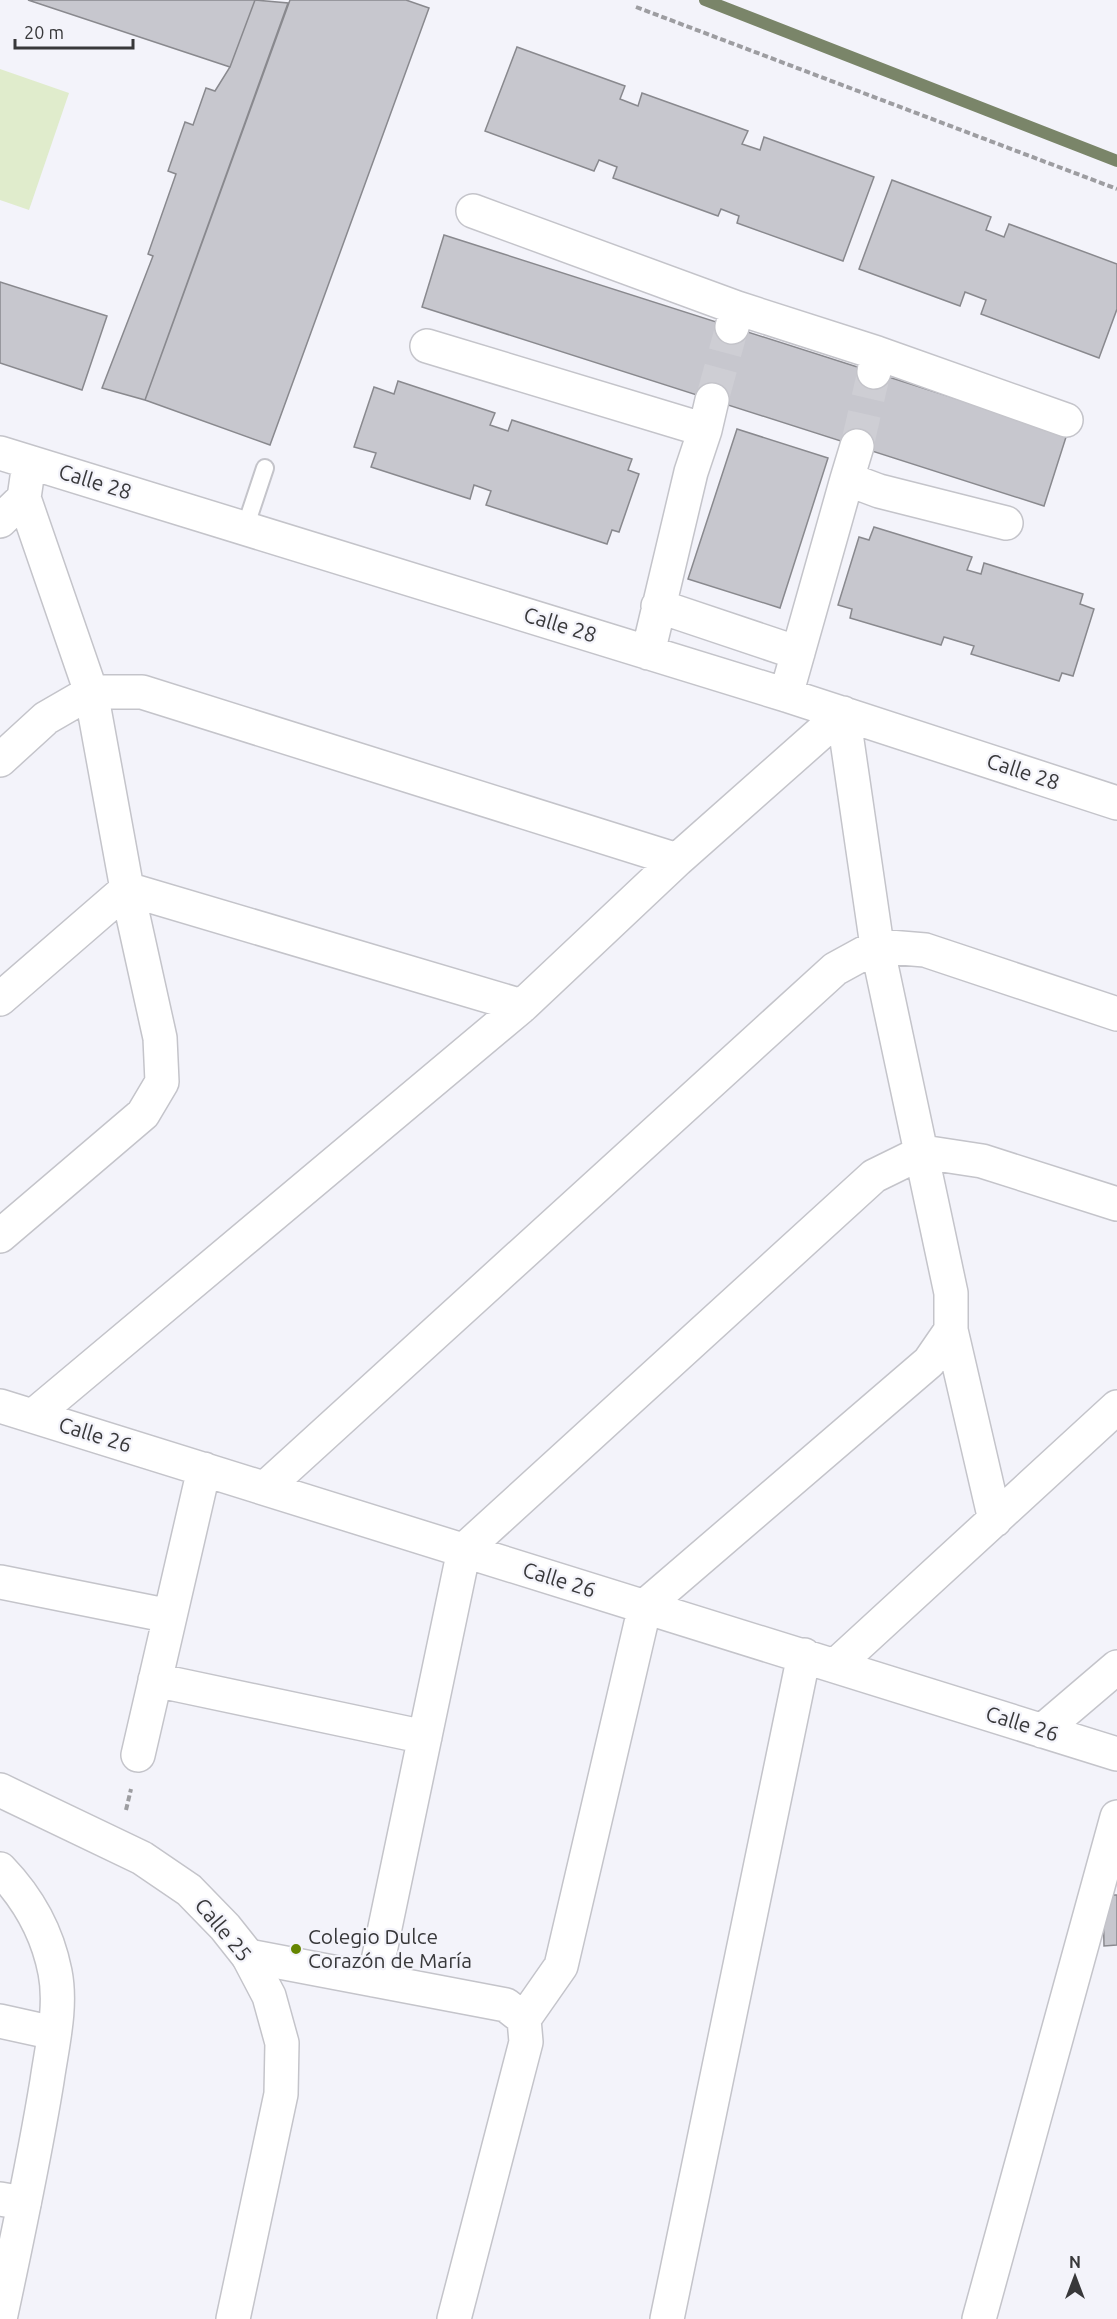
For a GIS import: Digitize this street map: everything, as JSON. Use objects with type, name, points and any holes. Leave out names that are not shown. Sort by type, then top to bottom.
[{"type":"street","points":[[473,211],[734,317],[875,363],[1066,420]]},
{"type":"street","points":[[427,346],[708,415],[691,472],[648,652]]},
{"type":"street","points":[[786,695],[857,446]]},
{"type":"street","points":[[0,1236],[143,1114],[162,1082],[160,1038],[127,889],[91,692],[24,498],[15,458]]},
{"type":"street","name":"Calle 28","points":[[15,458],[786,695],[1117,803]]},
{"type":"street","points":[[847,480],[879,491],[1006,523]]},
{"type":"street","points":[[0,521],[24,498]]},
{"type":"street","points":[[658,606],[798,653]]},
{"type":"street","points":[[0,760],[46,718],[91,692],[142,692],[677,860]]},
{"type":"street","points":[[33,1416],[522,1006],[677,860],[843,713]]},
{"type":"street","points":[[843,713],[878,946],[951,1293],[951,1330],[995,1520]]},
{"type":"street","points":[[0,999],[127,889]]},
{"type":"street","points":[[127,889],[522,1006]]},
{"type":"street","points":[[265,1488],[836,969],[878,946],[925,950],[1117,1014]]},
{"type":"street","points":[[374,1980],[464,1550],[874,1176],[923,1152],[982,1161],[1117,1204]]},
{"type":"street","points":[[454,2319],[526,2042],[524,2019],[561,1966],[645,1606],[928,1362],[951,1330]]},
{"type":"street","name":"Calle 26","points":[[0,1406],[1117,1754]]},
{"type":"street","points":[[836,1666],[1117,1407]]},
{"type":"street","points":[[138,1755],[204,1469]]},
{"type":"street","points":[[0,1582],[170,1616]]},
{"type":"street","points":[[667,2319],[804,1655]]},
{"type":"street","points":[[1042,1731],[1117,1667]]},
{"type":"street","points":[[155,1680],[425,1737]]},
{"type":"street","name":"Calle 25","points":[[0,1790],[142,1858],[189,1890],[225,1927],[248,1956],[269,1996],[282,2043],[281,2094],[233,2319]]},
{"type":"street","points":[[980,2319],[1117,1816]]},
{"type":"street","points":[[0,1869],[23,1893],[45,1934],[56,1974],[54,2033],[12,2201],[0,2319]]},
{"type":"street","points":[[248,1956],[506,2005],[524,2019]]},
{"type":"street","points":[[0,2021],[54,2033]]},
{"type":"lane","points":[[244,528],[265,468]]},
{"type":"path","points":[[636,7],[1117,189]]},
{"type":"path","points":[[117,1846],[138,1755]]},
{"type":"green space","points":[[0,69],[69,93],[29,210],[0,200]]},
{"type":"building","points":[[28,0],[255,0],[230,67]]},
{"type":"building","points":[[255,0],[288,3],[145,400],[102,388],[153,256],[148,254],[176,174],[168,171],[185,122],[193,125],[206,88],[215,91],[230,67]]},
{"type":"building","points":[[290,0],[406,0],[429,8],[270,445],[145,400]]},
{"type":"building","points":[[517,47],[625,86],[620,99],[638,106],[642,93],[748,131],[742,144],[760,150],[764,137],[874,177],[843,261],[737,223],[739,216],[721,209],[718,216],[613,178],[617,167],[599,160],[594,171],[485,131]]},
{"type":"building","points":[[892,180],[991,217],[986,230],[1004,237],[1009,224],[1117,264],[1117,309],[1099,358],[981,314],[986,300],[965,292],[960,306],[859,269]]},
{"type":"building","points":[[444,235],[1067,434],[1044,506],[422,307]]},
{"type":"building","points":[[0,282],[107,316],[82,390],[0,363]]},
{"type":"building","points":[[398,381],[495,413],[490,425],[508,431],[512,420],[632,459],[628,470],[639,474],[619,532],[612,530],[607,544],[486,505],[491,491],[474,485],[470,499],[371,467],[376,453],[354,447],[374,387],[394,394]]},
{"type":"building","points":[[737,429],[828,458],[780,608],[688,579]]},
{"type":"building","points":[[874,527],[972,557],[967,570],[981,574],[984,563],[1083,594],[1080,604],[1094,609],[1073,676],[1062,673],[1059,681],[971,654],[974,646],[944,637],[941,645],[850,618],[852,609],[838,605],[859,537],[869,540]]},
{"type":"building","points":[[1103,1895],[1117,1895],[1117,1945],[1104,1946]]},
{"type":"waterway","points":[[705,0],[1117,161]]},
{"type":"tunnel","points":[[712,400],[732,327]]},
{"type":"tunnel","points":[[857,446],[874,372]]},
{"type":"place","name":"Colegio Dulce Corazón de María","points":[[296,1949]]}]
